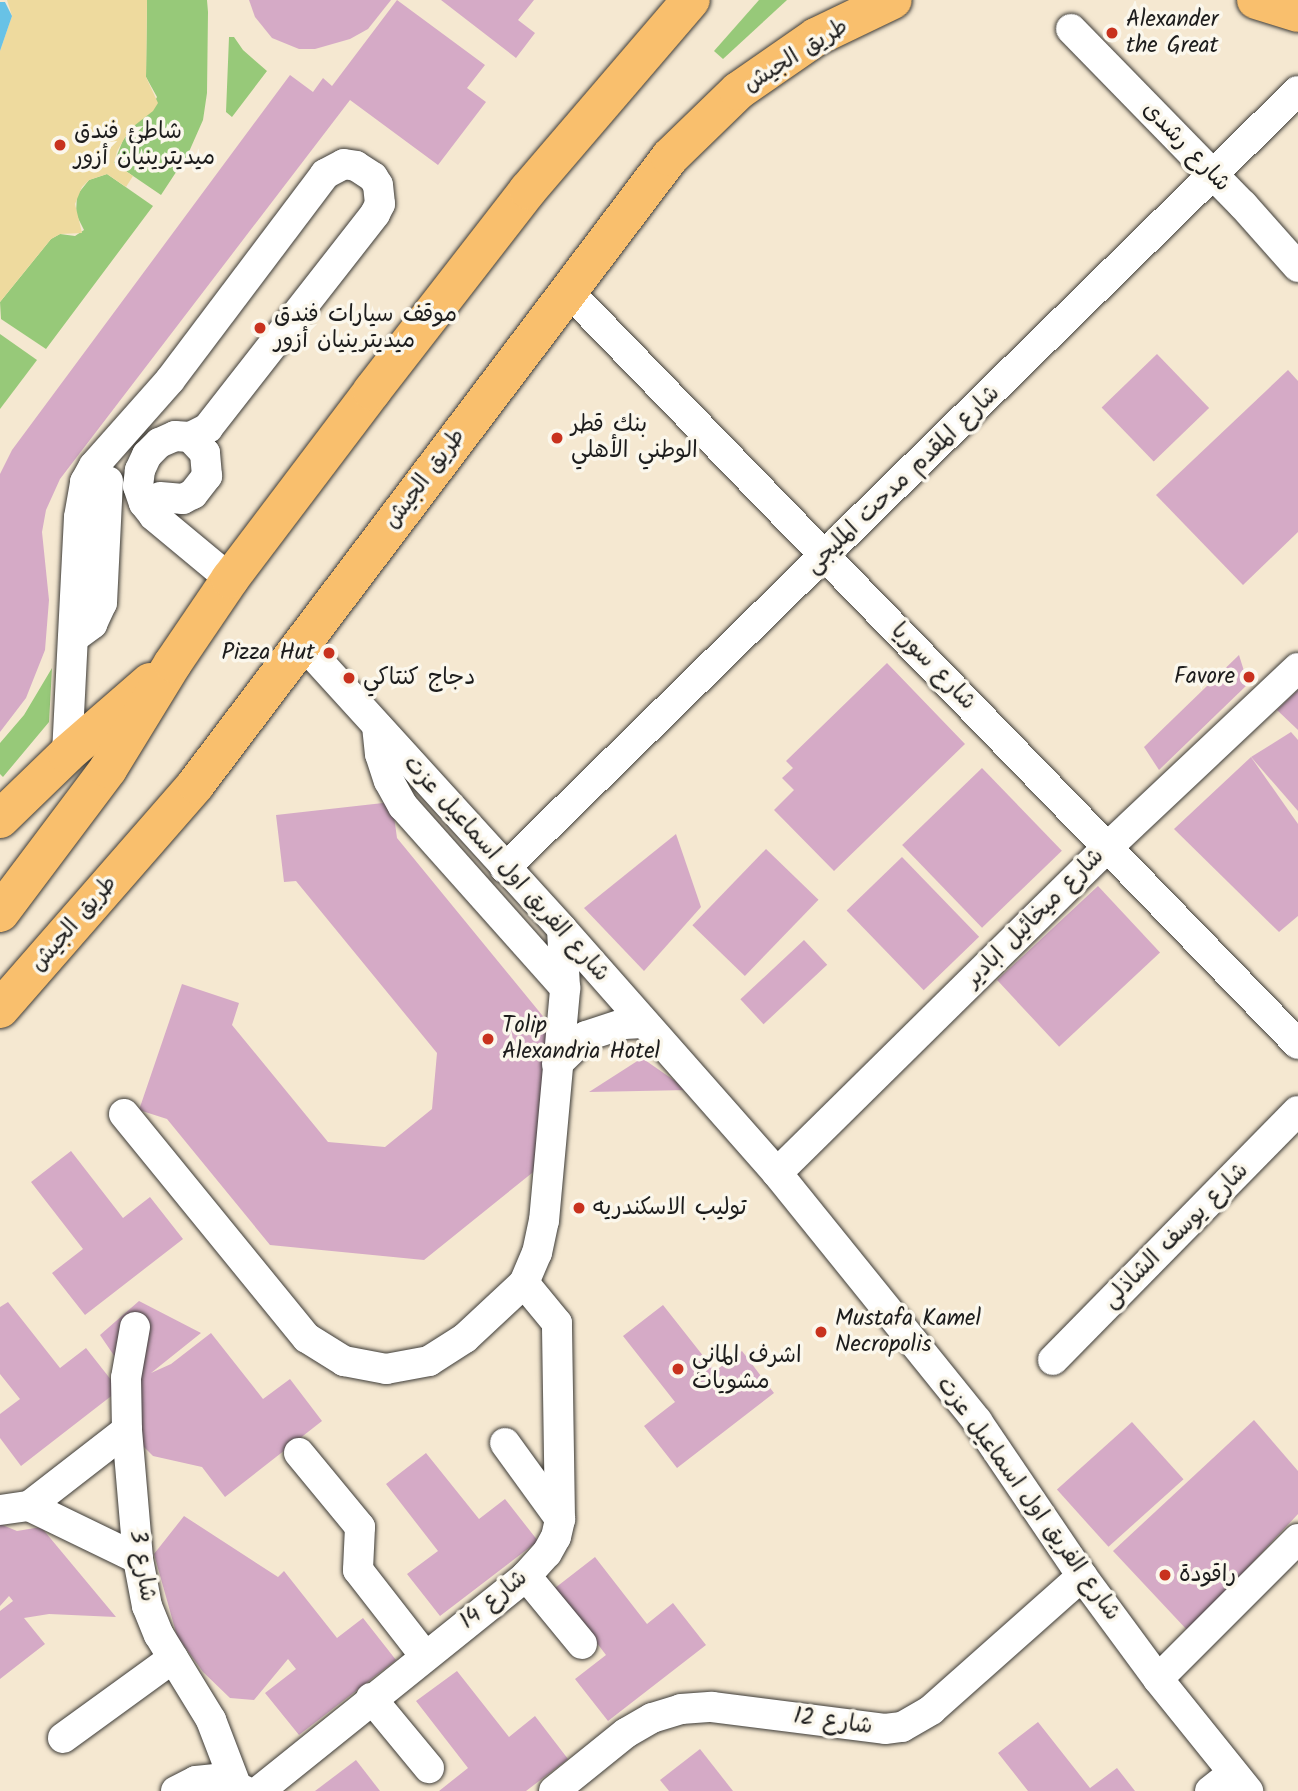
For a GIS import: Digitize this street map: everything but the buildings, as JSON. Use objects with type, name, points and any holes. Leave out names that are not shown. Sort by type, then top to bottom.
[{"type":"highway","points":[[0,913],[108,769],[173,663],[230,579],[528,190],[691,0]]},
{"type":"highway","name":"طريق الجيش","points":[[0,1009],[196,784],[670,157],[738,91],[816,37],[893,0]]},
{"type":"highway","points":[[1256,0],[1298,13]]},
{"type":"highway","points":[[0,819],[67,754],[173,663]]},
{"type":"street","name":"شارع رشدى","points":[[1070,29],[1214,176],[1298,267]]},
{"type":"street","name":"شارع المقدم مدحت المليجى","points":[[505,868],[1298,91]]},
{"type":"street","points":[[67,754],[80,499],[94,466],[170,380],[325,174],[344,164],[365,170],[373,177],[381,194],[375,214],[208,428],[190,437],[175,436],[159,443],[147,455],[140,470],[138,486],[144,503],[154,516],[230,579]]},
{"type":"street","name":"شارع سوريا","points":[[567,290],[1298,1045]]},
{"type":"street","points":[[160,497],[183,499],[193,494],[206,476],[205,453],[190,437]]},
{"type":"street","points":[[73,638],[92,624],[102,603],[108,481]]},
{"type":"street","name":"شارع الفريق اول اسماعيل عزت","points":[[303,645],[562,929],[777,1173],[977,1422],[1230,1785]]},
{"type":"street","name":"شارع ميخائيل ابادير","points":[[777,1173],[1108,847],[1298,668]]},
{"type":"street","points":[[377,726],[380,754],[389,781],[403,806],[565,988]]},
{"type":"street","points":[[124,1114],[307,1338],[344,1361],[386,1370],[429,1361],[465,1338],[524,1283],[537,1253],[544,1221],[565,988],[562,929]]},
{"type":"street","points":[[557,1064],[586,1036],[624,1024],[643,1023]]},
{"type":"street","name":"شارع يوسف الشاذلى","points":[[1053,1360],[1298,1111]]},
{"type":"street","name":"شارع 14","points":[[246,1789],[371,1698],[526,1576],[547,1553],[556,1537],[560,1519],[557,1323],[524,1283]]},
{"type":"street","name":"شارع 3","points":[[135,1327],[126,1378],[127,1430],[138,1559],[147,1606],[246,1789]]},
{"type":"street","points":[[0,1510],[29,1506],[127,1430]]},
{"type":"street","points":[[505,1443],[560,1519]]},
{"type":"street","points":[[299,1453],[360,1527],[358,1570],[425,1656]]},
{"type":"street","points":[[29,1506],[138,1559]]},
{"type":"street","points":[[1158,1679],[1298,1539]]},
{"type":"street","points":[[526,1576],[582,1644]]},
{"type":"street","name":"شارع 12","points":[[554,1791],[626,1733],[652,1718],[681,1709],[712,1707],[885,1729],[902,1727],[931,1710],[1082,1576]]},
{"type":"street","points":[[63,1738],[173,1658]]},
{"type":"street","points":[[371,1698],[429,1768]]},
{"type":"street","points":[[176,1791],[196,1781],[216,1779],[246,1789]]},
{"type":"green space","points":[[147,0],[207,0],[208,12],[207,93],[203,120],[188,154],[161,195],[114,163],[123,140],[138,120],[149,113],[157,97],[146,77]]},
{"type":"green space","points":[[759,0],[787,0],[723,59],[714,51]]},
{"type":"green space","points":[[229,37],[234,37],[243,50],[267,71],[232,117],[226,112]]},
{"type":"green space","points":[[107,174],[153,206],[46,349],[1,319],[0,302],[51,239],[60,234],[75,236],[84,230],[76,214],[77,195],[89,180]]},
{"type":"green space","points":[[0,334],[37,360],[0,409]]},
{"type":"green space","points":[[52,668],[49,722],[3,777],[0,774],[0,743],[24,715]]},
{"type":"sand","name":"شاطئ فندق ميديترينيان أزور","points":[[7,0],[147,0],[146,77],[158,103],[153,111],[130,129],[117,151],[114,163],[133,176],[126,187],[107,174],[89,180],[82,187],[75,204],[82,233],[60,234],[51,239],[0,302],[0,51],[12,16]]},
{"type":"water","points":[[0,2],[5,2],[12,16],[0,51]]},
{"type":"place","name":"Alexander the Great","points":[[1112,33]]},
{"type":"place","name":"شاطئ فندق ميديترينيان أزور","points":[[60,145]]},
{"type":"place","name":"موقف سيارات فندق ميديترينيان أزور","points":[[260,328]]},
{"type":"place","name":"بنك قطر الوطني الأهلي","points":[[557,438]]},
{"type":"place","name":"Pizza Hut","points":[[329,653]]},
{"type":"place","name":"Favore","points":[[1249,677]]},
{"type":"place","name":"دجاج كنتاكي","points":[[349,678]]},
{"type":"place","name":"Tolip Alexandria Hotel","points":[[488,1039]]},
{"type":"place","name":"توليب الاسكندريه","points":[[579,1208]]},
{"type":"place","name":"Mustafa Kamel Necropolis","points":[[821,1332]]},
{"type":"place","name":"اشرف الماني مشويات","points":[[678,1369]]},
{"type":"place","name":"راقودة","points":[[1165,1575]]}]
